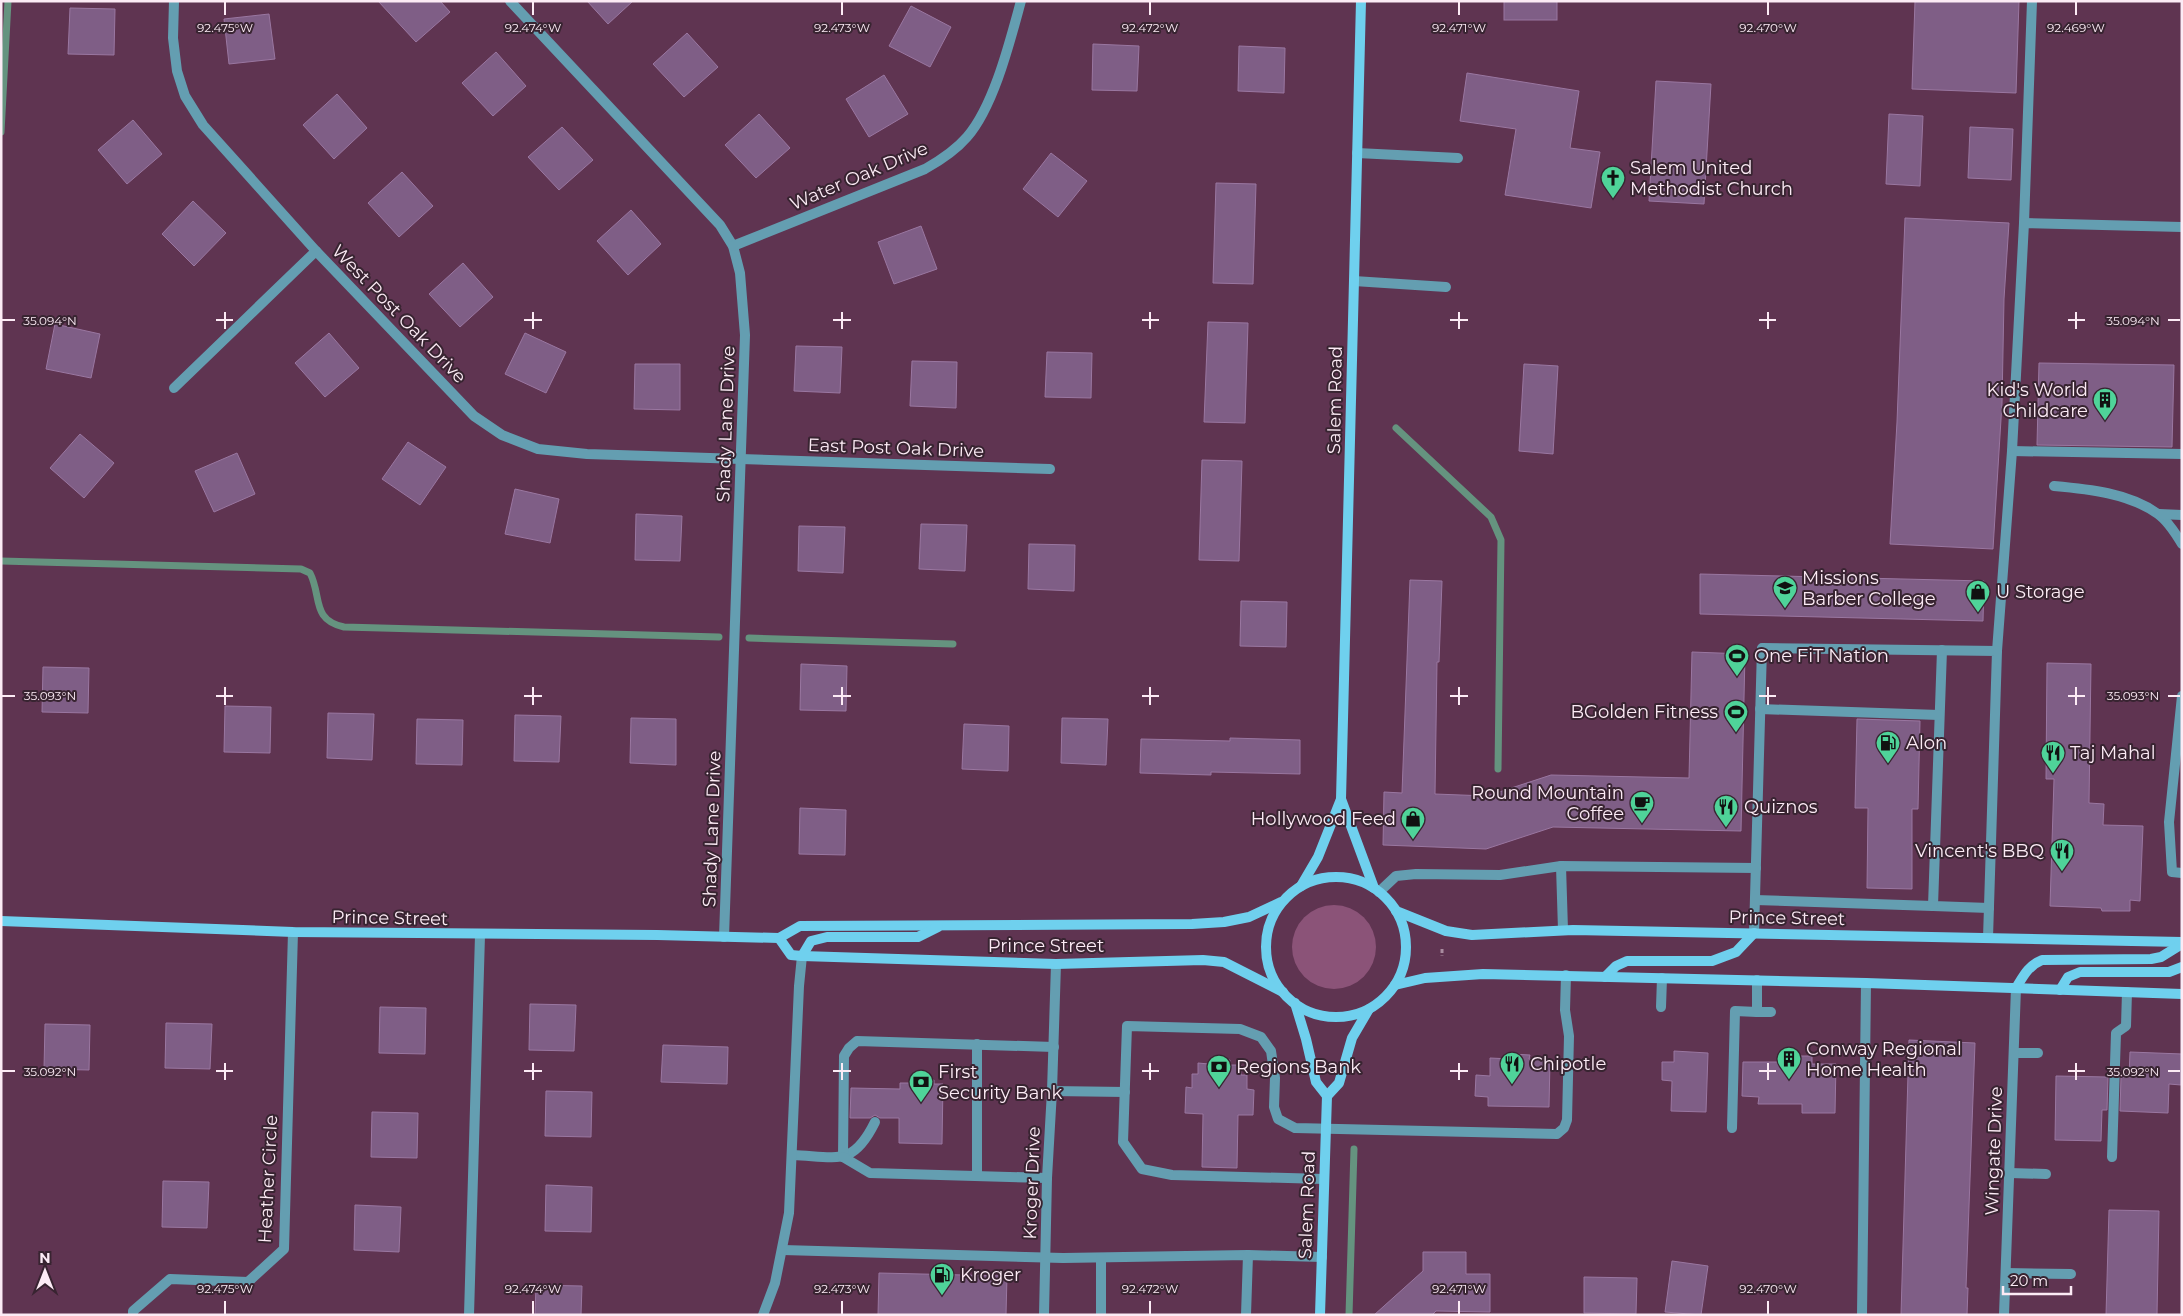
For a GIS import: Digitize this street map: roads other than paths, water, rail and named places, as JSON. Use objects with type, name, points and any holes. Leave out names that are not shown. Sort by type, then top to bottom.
[{"type":"main road","name":"Salem Road","points":[[1299,888],[1318,856],[1341,799],[1361,1]]},
{"type":"main road","name":"Salem Road","points":[[1341,799],[1376,890]]},
{"type":"main road","points":[[1295,1003],[1316,1082],[1327,1096],[1339,1083],[1352,1038],[1369,1009],[1388,994],[1401,974],[1406,948],[1404,929],[1396,911],[1376,890],[1350,879],[1336,878],[1311,882],[1299,888],[1281,902],[1273,915],[1269,929],[1267,949],[1270,969],[1282,992],[1306,1010],[1331,1016],[1344,1016],[1369,1009]]},
{"type":"main road","name":"Prince Street","points":[[1,921],[293,932],[779,938],[800,926],[1224,922],[1249,917],[1281,902]]},
{"type":"main road","name":"Prince Street","points":[[1396,911],[1446,931],[1472,935],[1563,930],[2182,943]]},
{"type":"main road","name":"Prince Street","points":[[941,926],[918,937],[827,937],[811,941],[802,956],[1056,964],[1184,960],[1224,962],[1282,992]]},
{"type":"main road","points":[[1605,977],[1616,966],[1627,961],[1712,961],[1736,952],[1754,933]]},
{"type":"main road","points":[[779,938],[791,954],[802,956]]},
{"type":"main road","points":[[2016,988],[2028,968],[2042,960],[2151,959],[2161,957],[2182,943]]},
{"type":"main road","points":[[2060,990],[2068,977],[2080,972],[2169,972],[2182,967]]},
{"type":"main road","points":[[1395,985],[1425,978],[1458,974],[1566,975],[2182,994]]},
{"type":"main road","name":"Salem Road","points":[[1320,1315],[1327,1096]]},
{"type":"street","name":"West Post Oak Drive","points":[[174,1],[173,38],[177,71],[185,96],[203,126],[316,251],[474,416],[502,435],[538,449],[587,454],[742,459]]},
{"type":"street","name":"Shady Lane Drive","points":[[510,1],[720,225],[733,246],[740,273],[745,335],[724,936]]},
{"type":"street","name":"Water Oak Drive","points":[[733,246],[925,169],[949,155],[968,136],[984,110],[995,84],[1021,1]]},
{"type":"street","points":[[1988,938],[1997,651],[2012,451],[2024,224],[2032,1]]},
{"type":"street","points":[[1357,153],[1458,158]]},
{"type":"street","points":[[2024,224],[2182,227]]},
{"type":"street","points":[[174,388],[316,251]]},
{"type":"street","points":[[1354,281],[1446,287]]},
{"type":"street","points":[[2012,451],[2182,454]]},
{"type":"street","name":"East Post Oak Drive","points":[[742,459],[1050,469]]},
{"type":"street","points":[[2054,486],[2104,493],[2136,502],[2159,514],[2182,544]]},
{"type":"street","points":[[2159,514],[2182,515]]},
{"type":"street","points":[[1754,933],[1762,648],[1997,651]]},
{"type":"street","points":[[1932,906],[1942,650]]},
{"type":"street","points":[[2182,696],[2169,822],[2172,872],[2182,873]]},
{"type":"street","points":[[1760,709],[1939,715]]},
{"type":"street","points":[[1376,890],[1396,876],[1416,874],[1500,875],[1561,866],[1756,868]]},
{"type":"street","points":[[1561,866],[1563,930]]},
{"type":"street","points":[[1755,900],[1989,908]]},
{"type":"street","name":"Heather Circle","points":[[133,1315],[133,1311],[170,1279],[248,1282],[284,1249],[293,932]]},
{"type":"street","points":[[469,1315],[480,935]]},
{"type":"street","points":[[763,1315],[775,1283],[789,1212],[802,956]]},
{"type":"street","name":"Kroger Drive","points":[[1044,1315],[1047,1178],[1056,964]]},
{"type":"street","points":[[1324,1179],[1172,1175],[1142,1169],[1123,1142],[1127,1026],[1240,1028],[1261,1037],[1272,1052],[1275,1078],[1274,1107],[1278,1119],[1295,1128],[1557,1134],[1564,1128],[1567,1120],[1569,1036],[1565,1010],[1566,975]]},
{"type":"street","points":[[1661,1007],[1662,978]]},
{"type":"street","points":[[1757,980],[1757,1012]]},
{"type":"street","points":[[1862,1315],[1866,983]]},
{"type":"street","name":"Wingate Drive","points":[[2004,1315],[2016,988]]},
{"type":"street","points":[[2112,1157],[2116,1033],[2126,1026],[2127,992]]},
{"type":"street","points":[[1732,1128],[1735,1011],[1771,1012]]},
{"type":"street","points":[[843,1157],[844,1056],[857,1040],[1054,1046]]},
{"type":"street","points":[[977,1044],[977,1176]]},
{"type":"street","points":[[2014,1053],[2038,1053]]},
{"type":"street","points":[[1052,1091],[1124,1092]]},
{"type":"street","points":[[793,1155],[843,1157],[857,1151],[875,1122]]},
{"type":"street","points":[[843,1157],[870,1173],[1047,1178]]},
{"type":"street","points":[[2010,1174],[2046,1174]]},
{"type":"street","points":[[783,1250],[1045,1258],[1248,1255],[1322,1257]]},
{"type":"street","points":[[1246,1315],[1248,1255]]},
{"type":"street","points":[[1101,1258],[1101,1315]]},
{"type":"street","points":[[2006,1273],[2071,1274]]},
{"type":"waterway","points":[[1,132],[8,1]]},
{"type":"waterway","points":[[1396,428],[1491,517],[1501,540],[1498,769]]},
{"type":"waterway","points":[[1,561],[301,569],[310,573],[319,606],[326,619],[344,627],[719,637]]},
{"type":"waterway","points":[[749,638],[953,644]]},
{"type":"waterway","points":[[1349,1315],[1354,1149]]},
{"type":"place","name":"Salem United Methodist Church","points":[[1613,199]]},
{"type":"place","name":"Kid's World Childcare","points":[[2105,421]]},
{"type":"place","name":"Missions Barber College","points":[[1785,609]]},
{"type":"place","name":"U Storage","points":[[1978,613]]},
{"type":"place","name":"One FiT Nation","points":[[1737,677]]},
{"type":"place","name":"BGolden Fitness","points":[[1736,733]]},
{"type":"place","name":"Alon","points":[[1888,764]]},
{"type":"place","name":"Taj Mahal","points":[[2053,774]]},
{"type":"place","name":"Round Mountain Coffee","points":[[1642,824]]},
{"type":"place","name":"Quiznos","points":[[1726,828]]},
{"type":"place","name":"Hollywood Feed","points":[[1413,840]]},
{"type":"place","name":"Vincent's BBQ","points":[[2062,872]]},
{"type":"place","name":"Conway Regional Home Health","points":[[1789,1080]]},
{"type":"place","name":"Chipotle","points":[[1512,1085]]},
{"type":"place","name":"Regions Bank","points":[[1219,1088]]},
{"type":"place","name":"First Security Bank","points":[[921,1103]]},
{"type":"place","name":"Kroger","points":[[942,1296]]}]
